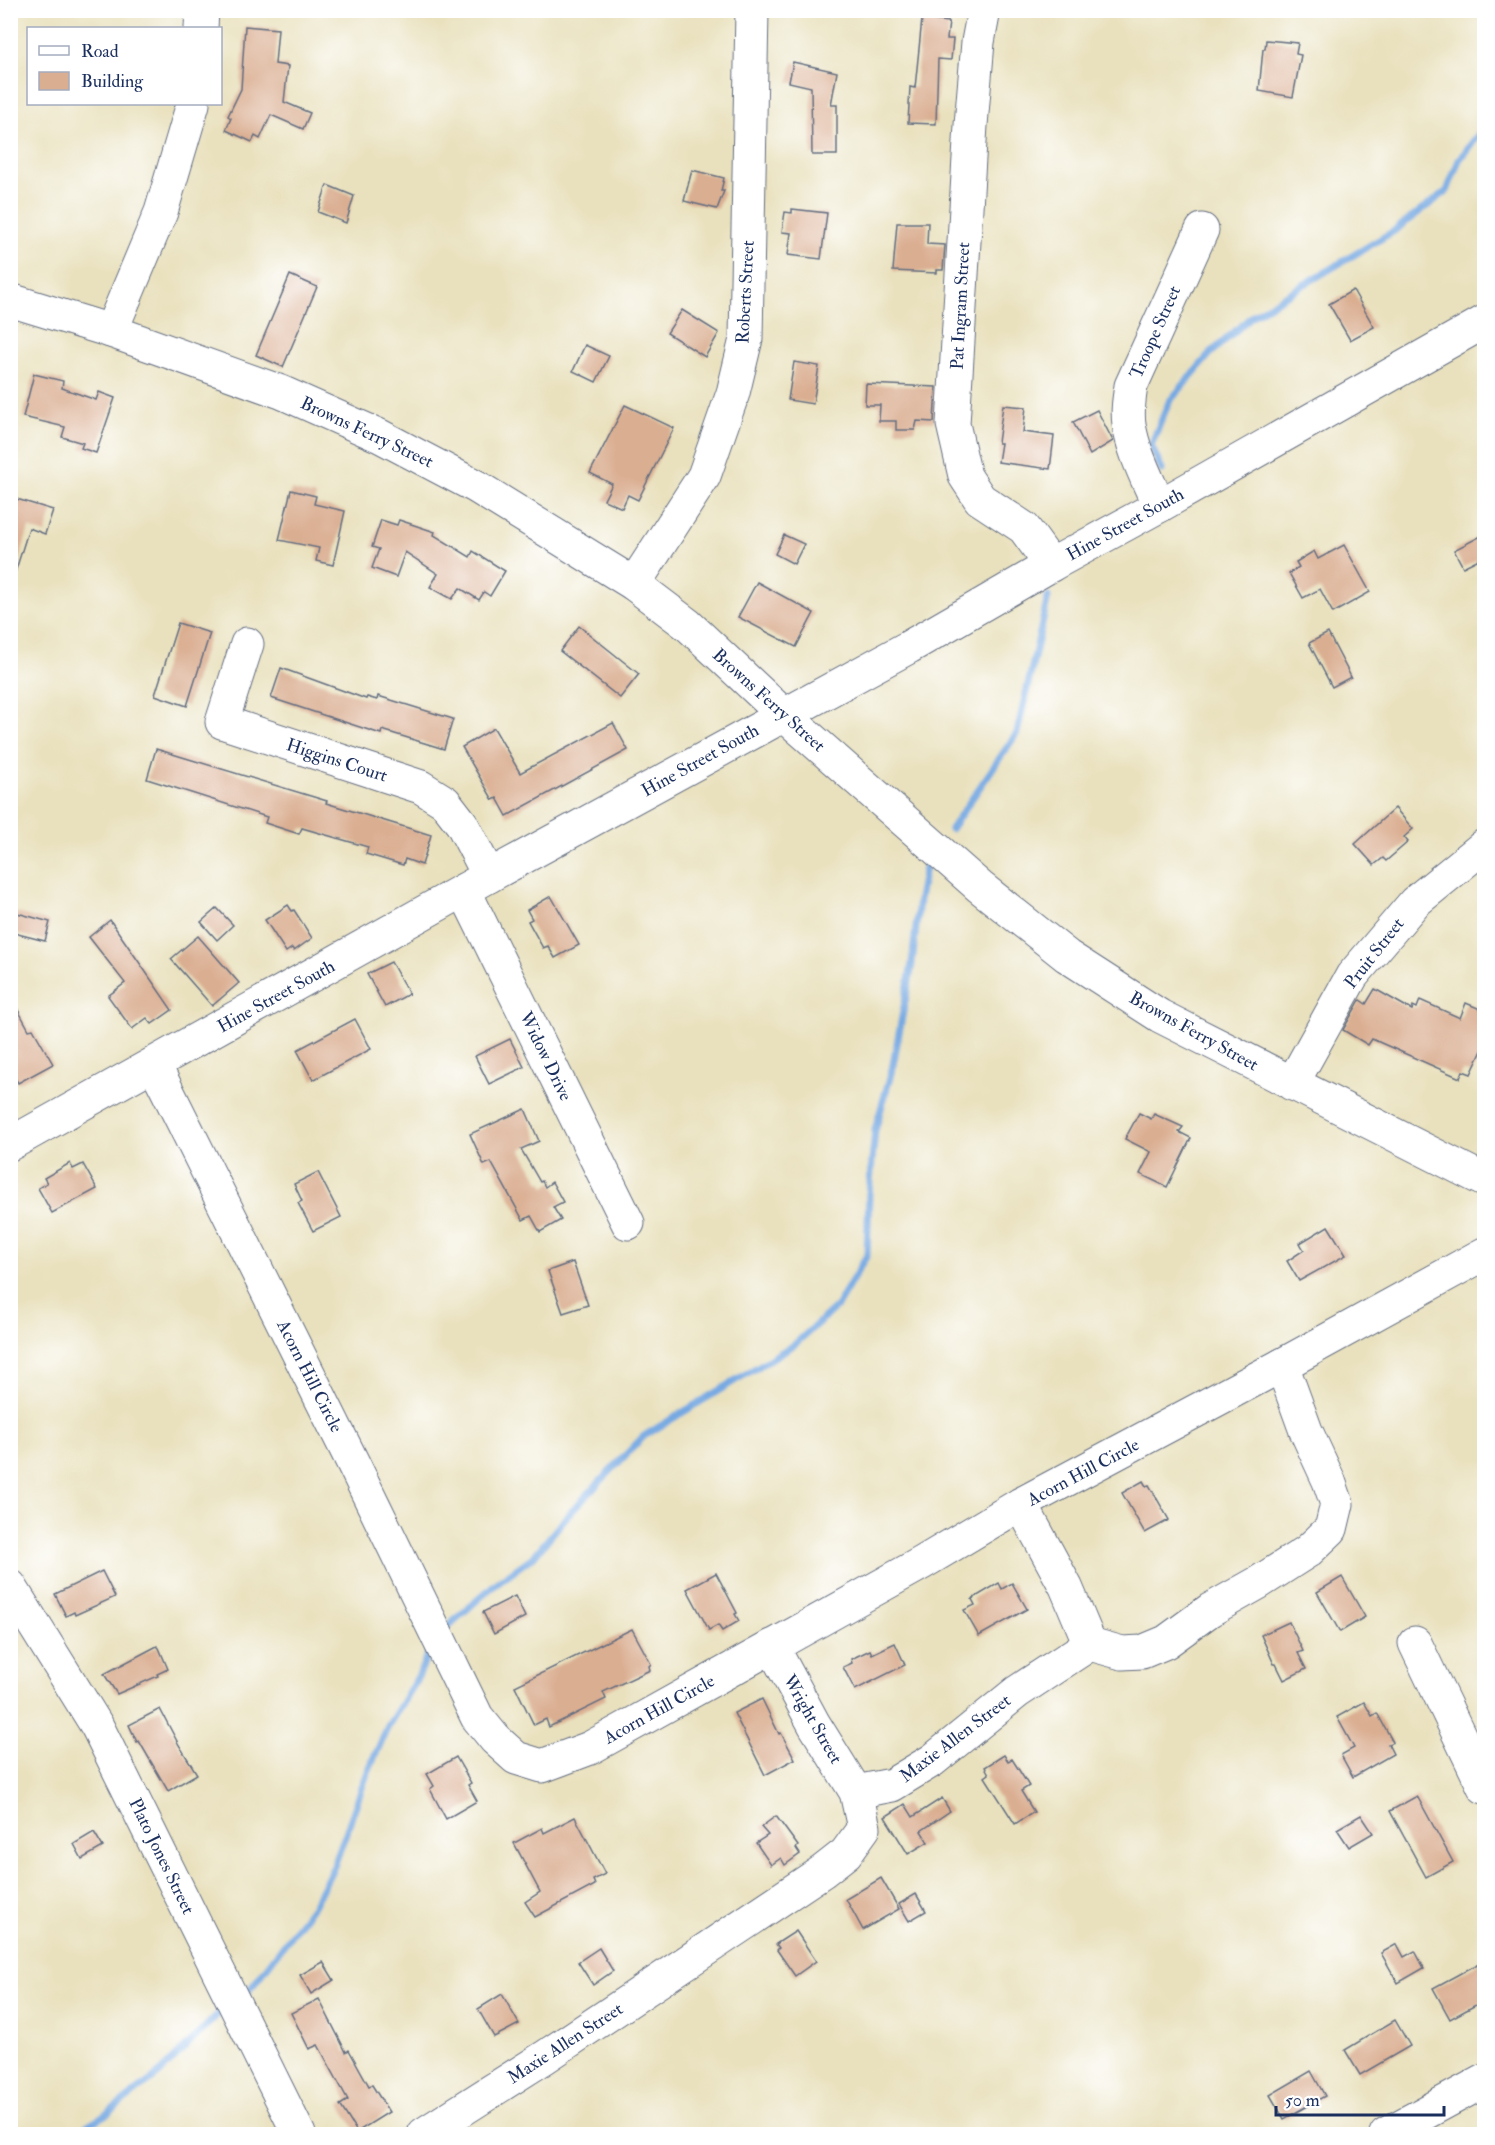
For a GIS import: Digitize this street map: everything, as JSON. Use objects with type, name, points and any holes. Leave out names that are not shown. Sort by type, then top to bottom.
[{"type":"street","points":[[201,27],[202,10]]},
{"type":"street","name":"Roberts Street","points":[[634,584],[704,476],[733,393],[746,339],[752,10]]},
{"type":"street","name":"Pat Ingram Street","points":[[984,10],[978,42],[971,124],[953,424],[965,476],[975,491],[981,499],[1024,528],[1051,565]]},
{"type":"street","points":[[111,331],[161,212],[193,105]]},
{"type":"street","name":"Troope Street","points":[[1159,506],[1134,444],[1129,425],[1128,406],[1131,386],[1202,230]]},
{"type":"street","name":"Browns Ferry Street","points":[[10,300],[111,331],[281,392],[380,436],[477,487],[634,584],[688,625],[783,714],[980,887],[1067,956],[1160,1016],[1485,1179]]},
{"type":"street","name":"Hine Street South","points":[[10,1144],[477,883],[909,646],[1485,322]]},
{"type":"street","name":"Higgins Court","points":[[247,644],[222,722],[421,788],[445,802],[462,824],[477,883]]},
{"type":"street","name":"Pruit Street","points":[[1292,1084],[1352,976],[1415,902],[1485,846]]},
{"type":"street","name":"Widow Drive","points":[[477,883],[628,1223]]},
{"type":"street","name":"Acorn Hill Circle","points":[[154,1064],[477,1717],[495,1739],[516,1758],[542,1766],[590,1748],[922,1563],[1021,1504],[1485,1254]]},
{"type":"street","points":[[1021,1504],[1066,1587],[1090,1644],[1122,1653],[1142,1652],[1166,1642],[1210,1610],[1308,1551],[1331,1529],[1337,1504],[1306,1431],[1282,1365]]},
{"type":"street","name":"Plato Jones Street","points":[[10,1586],[97,1726],[299,2134]]},
{"type":"street","points":[[1416,1643],[1485,1787]]},
{"type":"street","name":"Maxie Allen Street","points":[[424,2134],[545,2057],[831,1865],[846,1853],[864,1828],[856,1792],[892,1785],[933,1760],[1017,1692],[1090,1644]]},
{"type":"street","name":"Wright Street","points":[[772,1646],[814,1724],[856,1792]]},
{"type":"street","points":[[1386,2134],[1485,2081]]},
{"type":"building","points":[[922,19],[949,22],[947,39],[953,39],[951,60],[938,59],[936,124],[908,123],[910,87],[915,88]]},
{"type":"building","points":[[245,26],[278,29],[275,64],[288,66],[284,102],[310,113],[303,129],[271,115],[260,139],[255,136],[252,142],[226,130],[231,118],[228,116],[241,89]]},
{"type":"building","points":[[1266,40],[1298,43],[1296,54],[1301,55],[1293,97],[1259,91]]},
{"type":"building","points":[[793,62],[837,72],[831,105],[837,105],[837,155],[812,155],[811,87],[789,82]]},
{"type":"building","points":[[692,170],[724,178],[721,191],[724,191],[717,209],[684,201]]},
{"type":"building","points":[[327,185],[354,196],[346,223],[318,212]]},
{"type":"building","points":[[792,209],[827,213],[821,259],[788,255],[791,233],[782,232],[785,212],[792,213]]},
{"type":"building","points":[[897,223],[928,223],[927,244],[945,245],[943,270],[937,270],[937,273],[893,271]]},
{"type":"building","points":[[290,275],[317,287],[283,367],[256,355]]},
{"type":"building","points":[[1353,290],[1374,327],[1350,340],[1329,304]]},
{"type":"building","points":[[682,310],[719,333],[705,357],[667,333]]},
{"type":"building","points":[[585,345],[609,356],[596,382],[573,371]]},
{"type":"building","points":[[794,362],[819,366],[813,404],[788,400]]},
{"type":"building","points":[[34,374],[63,381],[62,388],[96,400],[99,392],[115,398],[96,453],[81,448],[83,443],[62,437],[65,427],[23,417]]},
{"type":"building","points":[[866,384],[936,387],[934,422],[917,421],[915,430],[896,430],[896,421],[879,421],[880,405],[865,405]]},
{"type":"building","points":[[625,405],[674,428],[638,500],[628,495],[622,508],[604,500],[612,484],[590,473]]},
{"type":"building","points":[[1003,405],[1026,407],[1023,432],[1054,436],[1050,469],[998,462]]},
{"type":"building","points":[[1097,410],[1113,441],[1090,455],[1073,422]]},
{"type":"building","points":[[291,490],[316,496],[314,504],[345,511],[333,565],[316,561],[319,548],[279,540]]},
{"type":"building","points":[[10,497],[53,510],[45,534],[29,528],[15,573],[10,572]]},
{"type":"building","points":[[381,520],[397,525],[399,520],[435,532],[434,535],[470,557],[473,551],[505,571],[490,596],[484,592],[479,600],[460,588],[452,599],[430,587],[438,574],[405,552],[396,577],[372,568],[379,549],[372,547]]},
{"type":"building","points":[[1485,534],[1485,556],[1463,567],[1454,550]]},
{"type":"building","points":[[784,535],[804,544],[794,564],[775,554]]},
{"type":"building","points":[[1344,545],[1370,592],[1333,613],[1320,589],[1303,598],[1289,573],[1299,567],[1296,562],[1314,551],[1318,559]]},
{"type":"building","points":[[757,582],[814,613],[796,647],[738,617]]},
{"type":"building","points":[[178,623],[210,633],[187,706],[155,695]]},
{"type":"building","points":[[579,626],[639,674],[620,698],[560,651]]},
{"type":"building","points":[[1328,633],[1351,677],[1332,687],[1309,643]]},
{"type":"building","points":[[281,668],[366,699],[367,697],[377,700],[378,696],[453,719],[444,749],[382,730],[381,734],[271,698]]},
{"type":"building","points":[[613,723],[628,750],[507,816],[497,798],[493,800],[462,747],[494,728],[520,773]]},
{"type":"building","points":[[156,749],[431,835],[422,865],[405,859],[403,865],[366,854],[368,847],[302,828],[299,834],[265,823],[267,817],[147,779]]},
{"type":"building","points":[[1395,808],[1413,829],[1404,837],[1408,842],[1386,861],[1383,858],[1374,865],[1355,844]]},
{"type":"building","points":[[551,896],[579,945],[555,958],[548,946],[543,948],[528,921],[532,919],[527,910]]},
{"type":"building","points":[[288,905],[292,911],[294,910],[312,938],[294,951],[292,948],[286,952],[265,920]]},
{"type":"building","points":[[217,908],[233,925],[217,940],[201,922]]},
{"type":"building","points":[[10,911],[50,922],[45,941],[10,932]]},
{"type":"building","points":[[110,920],[172,1010],[152,1024],[147,1018],[132,1029],[108,996],[125,983],[89,937]]},
{"type":"building","points":[[198,936],[239,983],[212,1006],[171,959]]},
{"type":"building","points":[[391,962],[409,994],[385,1007],[367,974]]},
{"type":"building","points":[[1375,989],[1412,1010],[1413,1006],[1417,1008],[1420,1000],[1460,1018],[1466,1003],[1485,1011],[1485,1044],[1471,1074],[1463,1071],[1460,1078],[1372,1039],[1368,1045],[1343,1030],[1360,1000],[1366,1004]]},
{"type":"building","points":[[10,995],[29,1030],[33,1029],[53,1064],[18,1083],[10,1070]]},
{"type":"building","points":[[355,1019],[371,1049],[313,1080],[297,1050]]},
{"type":"building","points":[[510,1039],[524,1067],[489,1084],[475,1056]]},
{"type":"building","points":[[525,1109],[539,1141],[521,1149],[540,1182],[542,1181],[545,1187],[552,1182],[563,1202],[553,1207],[561,1220],[540,1232],[531,1216],[523,1220],[491,1162],[484,1165],[470,1134]]},
{"type":"building","points":[[1139,1113],[1151,1119],[1154,1114],[1183,1127],[1179,1132],[1191,1138],[1167,1187],[1140,1174],[1151,1152],[1125,1139]]},
{"type":"building","points":[[70,1163],[73,1169],[83,1164],[97,1189],[52,1213],[38,1188],[47,1183],[44,1178]]},
{"type":"building","points":[[318,1172],[341,1217],[313,1231],[298,1203],[302,1201],[294,1184]]},
{"type":"building","points":[[1328,1226],[1346,1255],[1299,1281],[1287,1261],[1304,1250],[1300,1243]]},
{"type":"building","points":[[573,1262],[588,1305],[563,1313],[548,1271]]},
{"type":"building","points":[[1143,1481],[1146,1486],[1149,1485],[1169,1520],[1145,1533],[1122,1493]]},
{"type":"building","points":[[102,1571],[115,1597],[75,1615],[74,1612],[66,1616],[55,1594]]},
{"type":"building","points":[[716,1573],[739,1621],[722,1631],[718,1625],[709,1630],[687,1589]]},
{"type":"building","points":[[1342,1577],[1365,1617],[1340,1632],[1317,1592]]},
{"type":"building","points":[[999,1583],[1002,1589],[1012,1583],[1027,1609],[979,1636],[964,1610],[975,1605],[972,1599]]},
{"type":"building","points":[[515,1596],[525,1617],[494,1634],[483,1612]]},
{"type":"building","points":[[1289,1622],[1303,1651],[1298,1653],[1306,1669],[1284,1680],[1261,1635]]},
{"type":"building","points":[[632,1629],[651,1664],[650,1670],[603,1692],[606,1699],[549,1727],[546,1719],[534,1725],[515,1686]]},
{"type":"building","points":[[895,1643],[905,1665],[855,1690],[843,1667],[852,1663],[851,1659],[870,1650],[872,1654]]},
{"type":"building","points":[[157,1646],[168,1669],[157,1674],[158,1676],[117,1694],[104,1674]]},
{"type":"building","points":[[762,1699],[779,1734],[781,1733],[795,1759],[765,1775],[734,1713]]},
{"type":"building","points":[[1364,1702],[1372,1716],[1377,1713],[1393,1742],[1388,1744],[1393,1754],[1353,1777],[1341,1755],[1354,1748],[1337,1717]]},
{"type":"building","points":[[160,1709],[197,1774],[168,1791],[129,1725]]},
{"type":"building","points":[[1004,1755],[1008,1761],[1012,1759],[1029,1786],[1021,1791],[1034,1812],[1015,1824],[985,1777],[989,1774],[985,1767]]},
{"type":"building","points":[[456,1757],[471,1783],[468,1785],[477,1801],[446,1819],[430,1789],[434,1786],[427,1774]]},
{"type":"building","points":[[1417,1796],[1453,1862],[1426,1877],[1390,1811]]},
{"type":"building","points":[[942,1798],[950,1811],[921,1831],[928,1842],[908,1854],[885,1817],[905,1804],[913,1817]]},
{"type":"building","points":[[1361,1815],[1373,1833],[1349,1847],[1337,1829]]},
{"type":"building","points":[[776,1816],[798,1846],[796,1848],[800,1854],[785,1865],[781,1858],[771,1865],[756,1843],[768,1835],[761,1827]]},
{"type":"building","points":[[575,1817],[605,1874],[593,1880],[595,1885],[535,1917],[525,1902],[540,1892],[514,1843],[542,1828],[544,1833]]},
{"type":"building","points":[[94,1832],[103,1847],[82,1859],[74,1844]]},
{"type":"building","points":[[881,1878],[899,1909],[863,1930],[846,1899]]},
{"type":"building","points":[[916,1894],[926,1911],[909,1921],[899,1904]]},
{"type":"building","points":[[796,1931],[816,1961],[795,1976],[777,1950],[779,1948],[776,1944]]},
{"type":"building","points":[[1397,1944],[1404,1957],[1415,1951],[1424,1968],[1398,1983],[1381,1953]]},
{"type":"building","points":[[599,1948],[613,1971],[593,1985],[578,1962]]},
{"type":"building","points":[[1485,1960],[1485,2000],[1450,2019],[1433,1988]]},
{"type":"building","points":[[323,1962],[334,1980],[311,1994],[300,1975]]},
{"type":"building","points":[[502,1994],[519,2024],[494,2037],[478,2009]]},
{"type":"building","points":[[319,1999],[346,2052],[349,2050],[369,2086],[372,2085],[389,2112],[357,2132],[340,2105],[348,2100],[318,2045],[309,2049],[291,2013]]},
{"type":"building","points":[[1395,2020],[1410,2046],[1360,2075],[1345,2050]]},
{"type":"building","points":[[1311,2071],[1325,2096],[1284,2119],[1270,2095]]},
{"type":"waterway","points":[[1162,470],[1151,445],[1169,402],[1210,354],[1253,315],[1394,231],[1447,191],[1459,160],[1484,127]]},
{"type":"waterway","points":[[951,829],[1017,733],[1048,597]]},
{"type":"waterway","points":[[444,1630],[494,1585],[534,1556],[567,1516],[644,1436],[795,1344],[837,1306],[867,1255],[869,1193],[875,1130],[892,1070],[912,964],[919,899],[926,862]]},
{"type":"waterway","points":[[245,1996],[313,1906],[334,1866],[367,1774],[388,1726],[419,1675],[431,1646]]},
{"type":"waterway","points":[[73,2134],[108,2113],[159,2074],[221,2011]]}]
